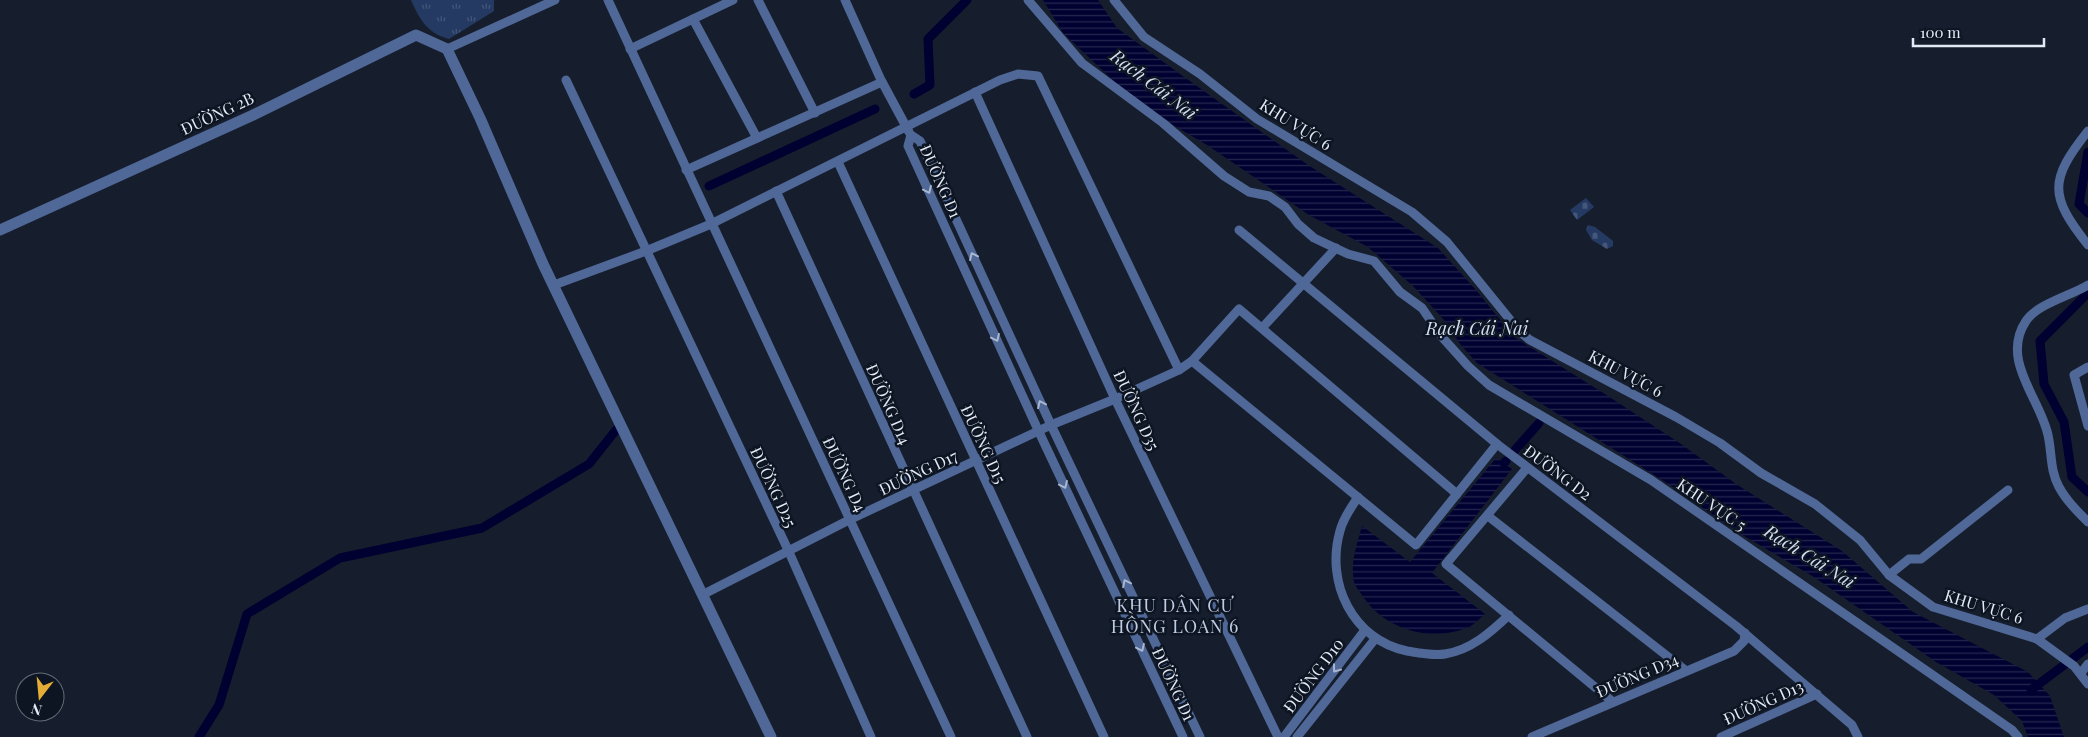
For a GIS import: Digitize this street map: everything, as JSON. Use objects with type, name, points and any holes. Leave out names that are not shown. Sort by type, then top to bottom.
[{"type":"street","points":[[556,0],[447,49],[480,118],[554,285],[771,737]]},
{"type":"street","name":"ĐƯỜNG D4","points":[[608,0],[951,737]]},
{"type":"street","points":[[630,49],[733,0]]},
{"type":"street","points":[[758,0],[815,113]]},
{"type":"street","points":[[845,0],[882,82],[908,131]]},
{"type":"street","name":"KHU VỰC 5","points":[[1028,0],[1052,30],[1091,71],[1163,123],[1224,176],[1249,192],[1269,196],[1285,208],[1298,224],[1314,238],[1348,254],[1374,261],[1400,292],[1422,308],[1442,337],[1468,366],[1489,385],[1650,480],[1996,718],[2018,737]]},
{"type":"street","name":"KHU VỰC 6","points":[[1114,0],[1144,37],[1200,74],[1280,134],[1412,212],[1447,242],[1520,332],[1530,340],[1591,370],[1691,426],[1720,443],[1761,473],[1815,504],[1860,540],[1889,575],[1934,607],[2041,642],[2077,670]]},
{"type":"street","points":[[693,19],[757,138]]},
{"type":"street","name":"ĐƯỜNG 2B","points":[[0,230],[251,116],[416,35],[447,49]]},
{"type":"street","points":[[554,285],[646,251],[711,224],[838,162],[908,131],[975,92],[1018,74],[1038,76],[1179,370]]},
{"type":"street","name":"ĐƯỜNG D25","points":[[566,80],[789,552],[871,737]]},
{"type":"street","points":[[686,170],[882,82]]},
{"type":"street","name":"ĐƯỜNG D35","points":[[975,92],[1115,399],[1278,737]]},
{"type":"street","name":"ĐƯỜNG D1","points":[[908,131],[920,141],[1051,426],[1200,737]]},
{"type":"street","name":"ĐƯỜNG D1","points":[[908,131],[908,146],[1039,432],[1183,737]]},
{"type":"street","points":[[2088,131],[2070,153],[2057,190],[2062,207],[2088,245]]},
{"type":"street","name":"ĐƯỜNG D15","points":[[838,162],[1104,737]]},
{"type":"street","name":"ĐƯỜNG D14","points":[[776,192],[912,491],[1027,737]]},
{"type":"street","name":"ĐƯỜNG D2","points":[[1239,230],[1527,468],[1745,634],[1852,725],[1858,737]]},
{"type":"street","points":[[1336,248],[1262,328],[1457,494]]},
{"type":"street","points":[[2088,286],[2034,313],[2026,320],[2017,346],[2022,371],[2048,434],[2052,472],[2058,486],[2068,501],[2088,522]]},
{"type":"street","name":"ĐƯỜNG D17","points":[[704,594],[849,520],[1051,426],[1179,370],[1192,361],[1239,309],[1262,328]]},
{"type":"street","points":[[1192,361],[1416,545],[1497,444]]},
{"type":"street","points":[[2088,367],[2074,374],[2088,426]]},
{"type":"street","points":[[1527,468],[1446,564],[1613,702]]},
{"type":"street","points":[[1889,575],[1909,559],[1922,559],[2008,490]]},
{"type":"street","points":[[1358,497],[1344,517],[1339,532],[1336,556],[1337,578],[1343,600],[1365,630],[1375,639],[1398,649],[1420,654],[1445,654],[1469,647],[1509,615]]},
{"type":"street","points":[[1488,516],[1686,670]]},
{"type":"street","points":[[2041,642],[2065,618],[2088,609]]},
{"type":"street","name":"ĐƯỜNG D10","points":[[1284,737],[1365,630]]},
{"type":"street","name":"ĐƯỜNG D34","points":[[1533,737],[1734,651],[1744,641],[1745,634]]},
{"type":"street","name":"ĐƯỜNG D10","points":[[1297,737],[1375,639]]},
{"type":"street","points":[[2088,664],[2077,670],[2088,684]]},
{"type":"street","name":"ĐƯỜNG D13","points":[[1721,737],[1817,694]]},
{"type":"green space","points":[[411,0],[494,0],[494,11],[449,39],[435,33],[425,25]]},
{"type":"green space","points":[[1586,198],[1594,207],[1577,220],[1570,210]]},
{"type":"green space","points":[[1588,225],[1595,227],[1613,241],[1613,246],[1607,249],[1592,240],[1586,230]]},
{"type":"water","name":"Rạch Cái Nai","points":[[1043,0],[1098,0],[1117,28],[1180,74],[1308,165],[1438,248],[1476,290],[1514,337],[1608,396],[1681,444],[1736,484],[1842,551],[1913,612],[2028,672],[2050,696],[2064,737],[2028,737],[2022,721],[1994,695],[1936,662],[1814,577],[1739,533],[1670,485],[1477,363],[1460,344],[1445,321],[1413,286],[1368,247],[1309,215],[1207,145],[1168,122],[1116,83],[1063,33]]},
{"type":"water","points":[[1496,458],[1512,469],[1432,573],[1485,614],[1467,628],[1439,634],[1410,630],[1384,618],[1373,609],[1354,582],[1353,561],[1362,526],[1410,562]]},
{"type":"waterway","points":[[914,94],[930,85],[928,39],[967,0]]},
{"type":"waterway","points":[[709,186],[875,109]]},
{"type":"waterway","points":[[2088,152],[2079,204],[2088,213]]},
{"type":"waterway","points":[[2088,293],[2040,341],[2044,384],[2064,422],[2072,477],[2088,492]]},
{"type":"waterway","points":[[1515,450],[1539,423]]},
{"type":"waterway","points":[[199,737],[219,705],[247,614],[340,558],[482,528],[589,464],[616,430]]},
{"type":"waterway","points":[[2031,690],[2088,647]]},
{"type":"district","name":"KHU DÂN CƯ HỒNG LOAN 6","points":[[1175,615]]}]
